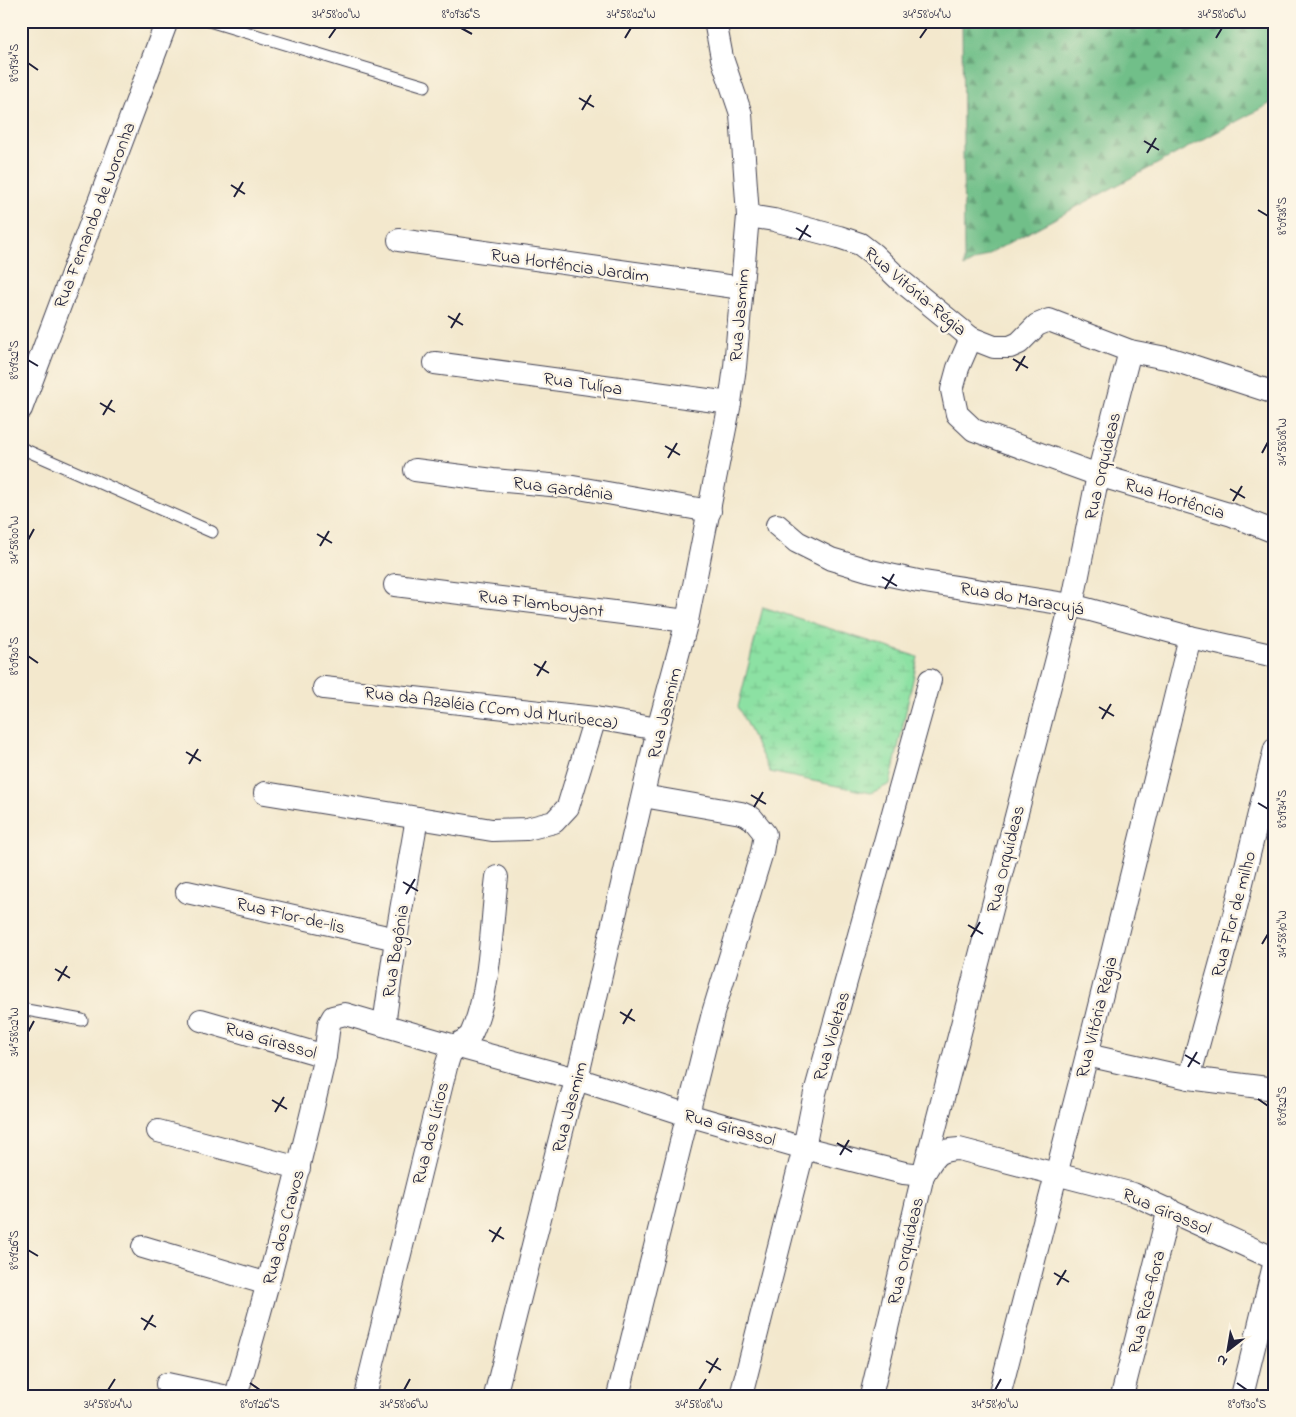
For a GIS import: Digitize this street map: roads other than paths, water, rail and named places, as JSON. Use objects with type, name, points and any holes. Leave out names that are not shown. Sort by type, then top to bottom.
[{"type":"street","name":"Rua Fernando de Noronha","points":[[21,409],[167,21]]},
{"type":"street","name":"Rua Jasmim","points":[[495,1396],[566,1117],[578,1080],[658,729],[687,621],[730,403],[748,216],[741,114],[722,58],[715,21]]},
{"type":"street","name":"Rua Vitória-Régia","points":[[748,216],[774,220],[860,244],[900,280],[971,338],[994,347],[1010,347],[1019,344],[1037,325],[1049,320],[1130,350],[1171,359],[1275,393]]},
{"type":"street","name":"Rua Hortência Jardim","points":[[399,240],[742,288]]},
{"type":"street","name":"Rua Hortência","points":[[971,338],[958,368],[952,390],[957,414],[974,430],[1098,474],[1232,515],[1275,532]]},
{"type":"street","name":"Rua Orquídeas","points":[[871,1396],[923,1175],[1072,605],[1098,474],[1130,350]]},
{"type":"street","name":"Rua Tulípa","points":[[435,363],[730,403]]},
{"type":"street","name":"Rua Gardênia","points":[[415,470],[573,487],[710,511]]},
{"type":"street","name":"Rua do Maracujá","points":[[777,525],[797,542],[831,559],[871,571],[918,581],[1072,605],[1190,637],[1275,656]]},
{"type":"street","name":"Rua Flamboyant","points":[[395,585],[687,621]]},
{"type":"street","name":"Rua Vitória Régia","points":[[999,1396],[1190,637]]},
{"type":"street","name":"Rua Violetas","points":[[741,1396],[804,1148],[815,1093],[930,680]]},
{"type":"street","name":"Rua da Azaléia (Com Jd Muribeca)","points":[[324,688],[595,718],[658,729]]},
{"type":"street","points":[[266,793],[492,830],[527,829],[554,822],[568,807],[595,718]]},
{"type":"street","name":"Rua Flor de milho","points":[[1189,1078],[1234,915],[1275,750]]},
{"type":"street","points":[[618,1396],[713,1014],[762,852],[765,834],[752,818],[741,813],[643,796]]},
{"type":"street","name":"Rua Begônia","points":[[384,1024],[396,939],[417,818]]},
{"type":"street","name":"Rua dos Lírios","points":[[365,1396],[446,1067],[455,1046],[472,1034],[480,1006],[487,971],[497,877]]},
{"type":"street","name":"Rua Flor-de-lis","points":[[187,892],[396,939]]},
{"type":"street","name":"Rua Girassol","points":[[201,1020],[325,1056],[329,1024],[333,1017],[345,1014],[578,1080],[688,1115],[804,1148],[904,1173],[923,1175],[937,1154],[946,1150],[959,1149],[1133,1194],[1169,1209],[1275,1260]]},
{"type":"street","name":"Rua dos Cravos","points":[[236,1396],[299,1168],[325,1056]]},
{"type":"street","points":[[1086,1056],[1189,1078],[1275,1089]]},
{"type":"street","points":[[158,1131],[299,1168]]},
{"type":"street","name":"Rua Rica-flora","points":[[1122,1396],[1169,1209]]},
{"type":"street","points":[[143,1247],[268,1284]]},
{"type":"street","points":[[1242,1396],[1275,1260]]},
{"type":"street","points":[[167,1384],[222,1396]]},
{"type":"lane","points":[[209,21],[425,86]]},
{"type":"lane","points":[[21,448],[212,532]]},
{"type":"lane","points":[[21,1009],[82,1020]]}]
